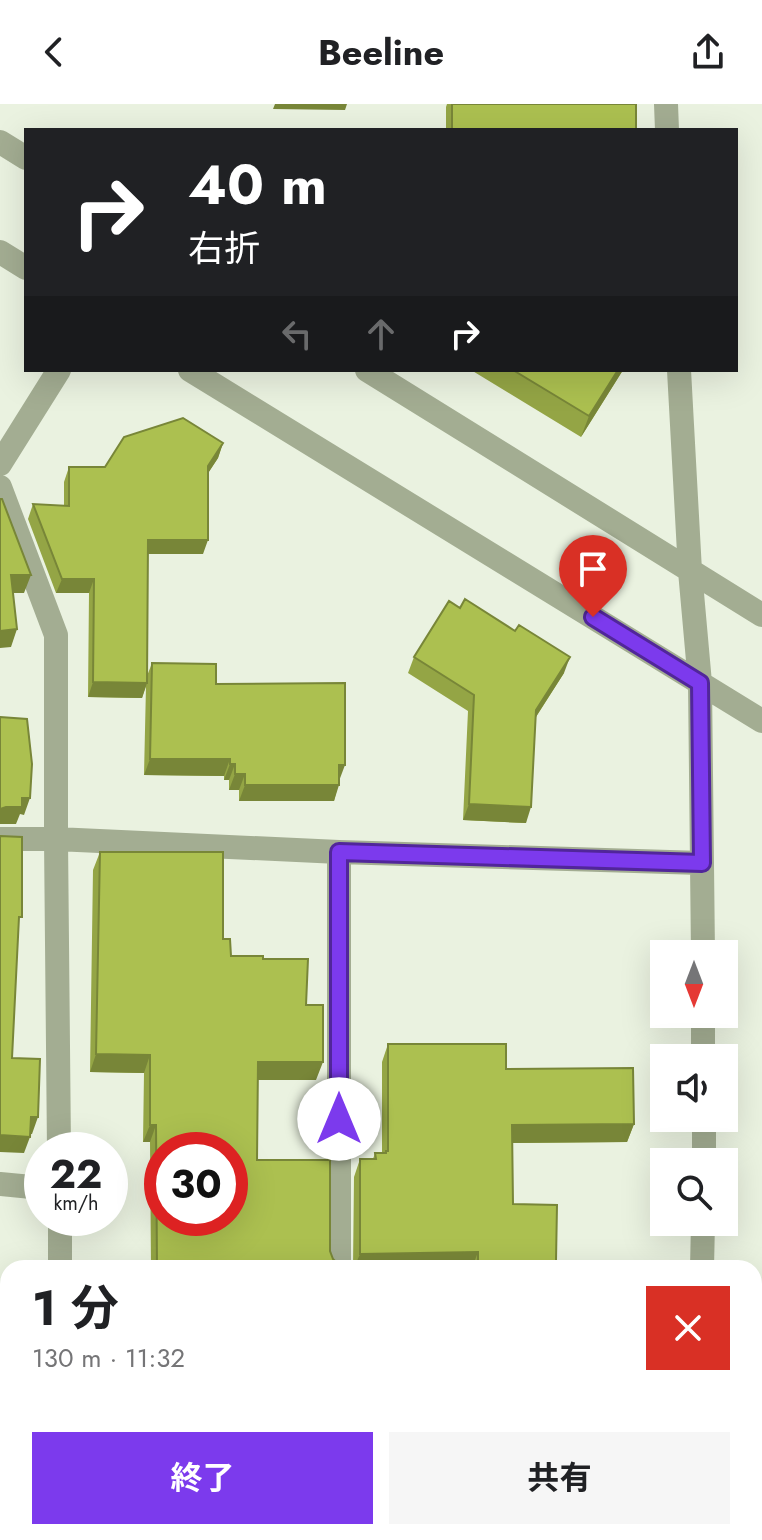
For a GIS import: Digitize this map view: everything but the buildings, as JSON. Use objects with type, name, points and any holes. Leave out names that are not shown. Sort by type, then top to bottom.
[{"type":"street","points":[[666,104],[667,128]]},
{"type":"street","points":[[0,142],[24,157]]},
{"type":"street","points":[[0,252],[24,267]]},
{"type":"street","points":[[0,464],[58,372]]},
{"type":"street","points":[[193,372],[762,721]]},
{"type":"street","points":[[370,372],[762,615]]},
{"type":"street","points":[[679,372],[690,571],[700,683],[703,940]]},
{"type":"street","points":[[0,487],[56,635],[59,1132]]},
{"type":"street","points":[[0,839],[702,863]]},
{"type":"street","points":[[339,852],[339,1260]]},
{"type":"street","points":[[0,1184],[24,1186]]},
{"type":"street","points":[[60,1236],[60,1260]]},
{"type":"street","points":[[702,1260],[703,1236]]},
{"type":"route","points":[[339,1119],[339,852],[702,863],[700,683],[593,617]]}]
